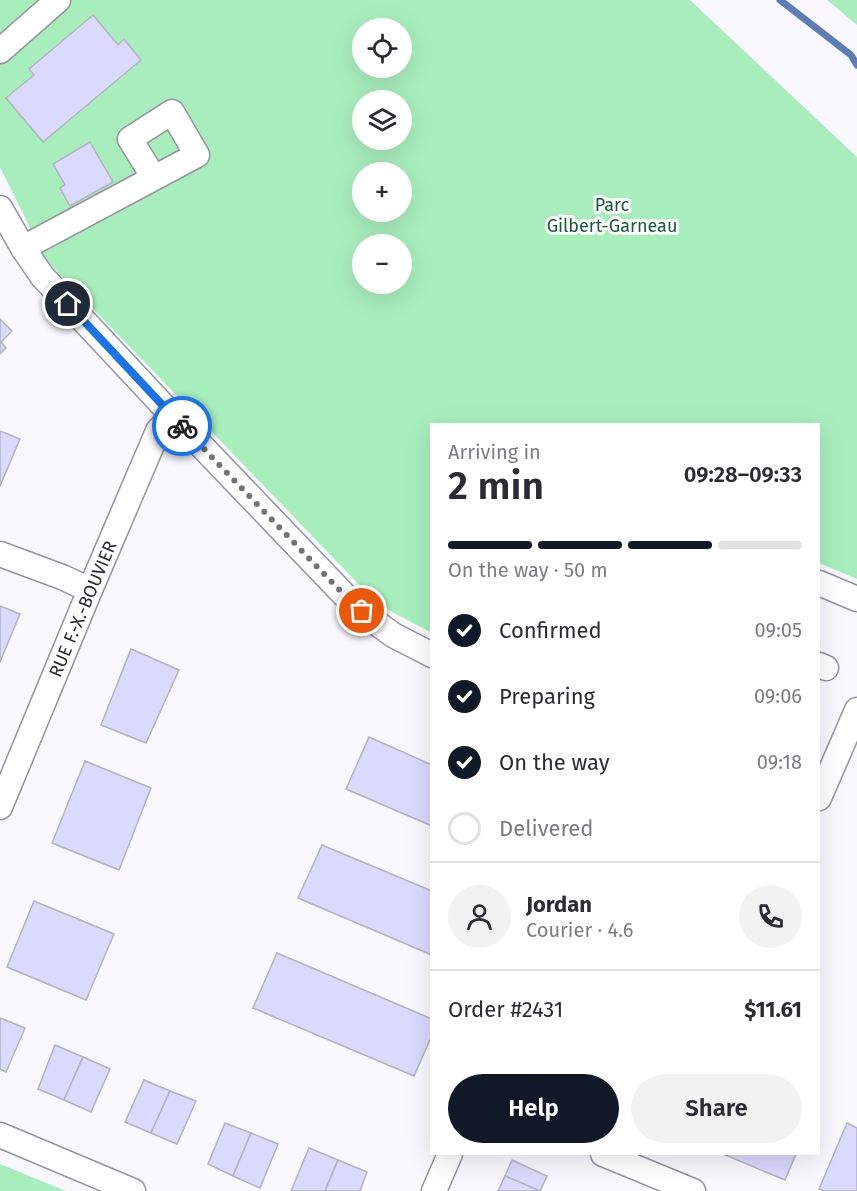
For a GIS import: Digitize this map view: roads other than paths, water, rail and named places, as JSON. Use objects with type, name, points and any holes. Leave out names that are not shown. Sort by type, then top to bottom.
[{"type":"street","points":[[0,51],[58,0]]},
{"type":"street","points":[[23,248],[154,178]]},
{"type":"street","points":[[0,208],[42,276],[350,601],[393,635],[430,654]]},
{"type":"street","name":"RUE F.-X.-BOUVIER","points":[[0,807],[158,431],[172,415]]},
{"type":"street","points":[[0,554],[90,590]]},
{"type":"street","points":[[820,583],[857,599]]},
{"type":"street","points":[[820,796],[857,710]]},
{"type":"street","points":[[0,1135],[134,1191]]},
{"type":"street","points":[[434,1191],[450,1155]]},
{"type":"street","points":[[605,1155],[693,1191]]},
{"type":"waterway","points":[[780,0],[851,55],[857,65]]},
{"type":"park label","name":"Parc Gilbert-Garneau","points":[[612,215]]}]
